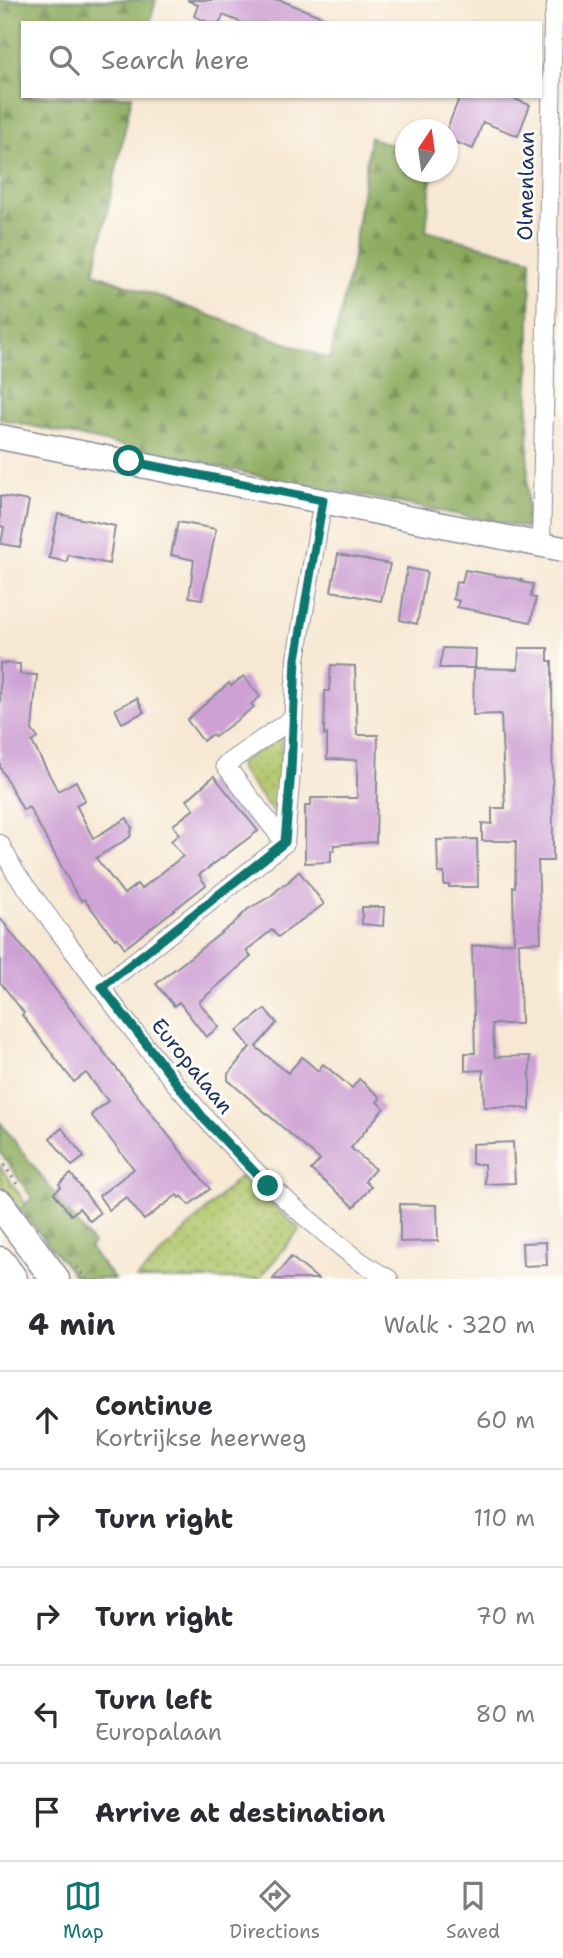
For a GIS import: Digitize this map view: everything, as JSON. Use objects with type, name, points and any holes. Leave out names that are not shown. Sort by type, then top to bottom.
[{"type":"main road","points":[[0,1204],[55,1279]]},
{"type":"main road","points":[[0,1261],[13,1279]]},
{"type":"street","name":"Olmenlaan","points":[[552,547],[552,23],[557,0]]},
{"type":"street","points":[[0,437],[552,547]]},
{"type":"street","points":[[102,987],[285,842],[296,659],[323,500]]},
{"type":"street","points":[[285,842],[225,765],[293,718]]},
{"type":"street","name":"Europalaan","points":[[0,844],[15,872],[205,1120],[268,1186],[364,1266],[389,1279]]},
{"type":"green space","points":[[0,0],[156,0],[151,21],[21,21],[21,98],[132,98],[94,273],[330,359],[352,263],[370,137],[395,146],[395,182],[431,182],[426,231],[531,259],[527,528],[250,474],[0,419]]},
{"type":"green space","points":[[282,733],[281,816],[276,816],[241,771],[239,764]]},
{"type":"green space","points":[[0,1122],[93,1244],[89,1248],[114,1279],[77,1279],[20,1210],[32,1198],[0,1152]]},
{"type":"green space","points":[[0,1166],[26,1204],[20,1210],[0,1182]]},
{"type":"green space","points":[[240,1176],[300,1229],[259,1279],[136,1279]]},
{"type":"building","points":[[187,0],[280,0],[332,21],[237,21],[223,15],[221,21],[205,21],[194,16],[198,5]]},
{"type":"building","points":[[459,98],[512,98],[530,105],[518,136],[483,122],[473,149],[458,143],[458,119],[451,119]]},
{"type":"building","points":[[0,496],[29,501],[20,547],[1,544],[4,527],[0,526]]},
{"type":"building","points":[[58,514],[115,526],[109,564],[68,555],[67,562],[49,558]]},
{"type":"building","points":[[178,522],[216,529],[202,599],[189,597],[194,560],[171,555]]},
{"type":"building","points":[[338,554],[390,564],[381,601],[331,591]]},
{"type":"building","points":[[407,568],[427,572],[417,624],[400,620]]},
{"type":"building","points":[[465,570],[533,584],[531,597],[536,598],[531,622],[457,607],[459,601],[453,599],[456,582],[462,583]]},
{"type":"building","points":[[443,648],[476,649],[475,668],[439,668]]},
{"type":"building","points":[[519,648],[548,648],[548,661],[552,661],[553,861],[538,861],[541,942],[519,943],[521,1024],[492,1024],[495,1057],[530,1056],[530,1110],[517,1107],[484,1107],[483,1070],[465,1071],[465,1053],[475,1053],[472,946],[514,942],[516,841],[482,841],[482,823],[492,824],[492,808],[505,808],[501,714],[473,715],[474,668],[518,669]]},
{"type":"building","points":[[0,663],[20,664],[20,674],[37,675],[32,730],[38,738],[32,742],[58,791],[76,781],[85,800],[76,805],[93,838],[127,818],[132,828],[130,837],[96,858],[124,894],[137,884],[141,889],[183,856],[171,841],[179,834],[173,825],[194,809],[187,800],[214,776],[258,831],[199,875],[206,885],[125,948],[75,892],[29,807],[23,810],[0,767]]},
{"type":"building","points":[[331,665],[355,666],[357,735],[378,735],[376,842],[334,845],[331,862],[305,863],[305,806],[311,806],[311,798],[357,798],[357,760],[327,759],[327,734],[324,735],[325,691],[329,691]]},
{"type":"building","points":[[244,676],[260,697],[251,704],[254,707],[215,737],[212,734],[203,741],[187,720],[229,683],[231,686]]},
{"type":"building","points":[[137,698],[144,712],[122,723],[115,709]]},
{"type":"building","points":[[477,839],[478,887],[444,885],[444,873],[438,873],[437,840]]},
{"type":"building","points":[[299,871],[324,904],[278,937],[272,930],[246,951],[251,957],[199,1002],[219,1027],[206,1037],[179,1002],[174,1006],[156,984],[248,909],[285,885]]},
{"type":"building","points":[[362,907],[384,907],[383,926],[362,924]]},
{"type":"building","points":[[0,918],[210,1189],[189,1205],[182,1196],[179,1198],[177,1195],[144,1220],[126,1197],[109,1210],[99,1196],[134,1169],[91,1115],[108,1101],[86,1073],[74,1082],[0,982]]},
{"type":"building","points":[[265,1009],[277,1023],[256,1047],[288,1073],[302,1057],[318,1071],[323,1064],[352,1088],[359,1079],[379,1096],[377,1102],[384,1108],[351,1148],[375,1169],[365,1181],[371,1187],[354,1207],[311,1170],[320,1160],[228,1080],[228,1074],[250,1047],[237,1031]]},
{"type":"building","points":[[62,1128],[84,1157],[72,1166],[50,1138]]},
{"type":"building","points":[[513,1142],[515,1183],[485,1184],[484,1164],[472,1164],[472,1144]]},
{"type":"building","points":[[71,1174],[100,1213],[90,1221],[79,1208],[71,1215],[54,1193],[61,1187],[59,1184]]},
{"type":"building","points":[[400,1204],[437,1205],[438,1241],[400,1242]]},
{"type":"building","points":[[546,1242],[547,1265],[523,1266],[522,1243]]},
{"type":"building","points":[[291,1257],[318,1279],[273,1279]]},
{"type":"route","points":[[129,461],[323,500],[296,659],[285,842],[102,987],[205,1120],[268,1186]]}]
